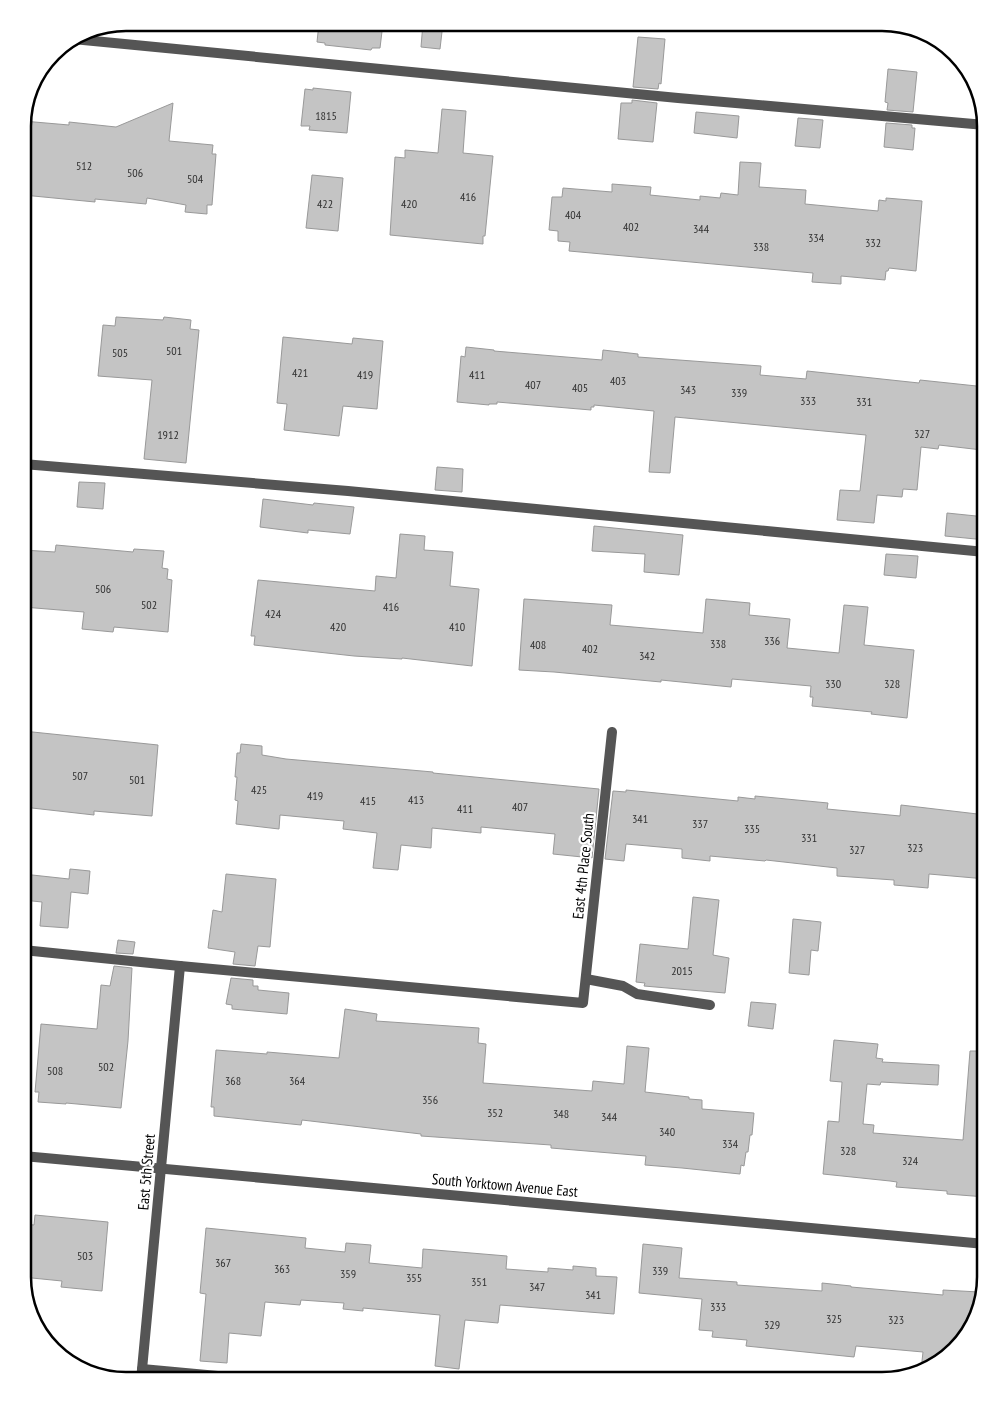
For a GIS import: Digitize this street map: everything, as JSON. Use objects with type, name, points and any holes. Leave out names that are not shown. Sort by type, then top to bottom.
[{"type":"street","points":[[86,40],[678,98],[977,124]]},
{"type":"street","points":[[31,465],[348,491],[977,551]]},
{"type":"street","name":"East 4th Place South","points":[[180,966],[583,1003],[612,732]]},
{"type":"street","points":[[31,951],[180,966]]},
{"type":"street","name":"East 5th Street","points":[[142,1372],[180,966]]},
{"type":"street","points":[[586,979],[623,986],[638,994],[710,1005]]},
{"type":"street","name":"South Yorktown Avenue East","points":[[31,1157],[977,1243]]},
{"type":"street","points":[[142,1369],[174,1372]]},
{"type":"building","points":[[318,31],[382,31],[380,48],[372,48],[371,50],[325,45],[325,43],[317,42]]},
{"type":"building","points":[[422,31],[442,31],[440,49],[421,47]]},
{"type":"building","points":[[638,37],[665,39],[661,84],[659,83],[658,89],[633,87]]},
{"type":"building","points":[[888,69],[917,72],[913,112],[887,110],[888,103],[885,102]]},
{"type":"building","points":[[313,88],[351,92],[347,133],[309,130],[310,126],[301,126],[305,89],[313,90]]},
{"type":"building","points":[[632,100],[657,103],[653,142],[618,139],[621,103],[632,103]]},
{"type":"building","points":[[173,103],[169,141],[213,145],[212,154],[216,154],[212,205],[207,205],[207,214],[185,212],[186,205],[147,198],[146,204],[95,199],[95,202],[31,196],[31,122],[69,125],[69,122],[116,127]]},
{"type":"building","points":[[442,109],[466,111],[463,153],[493,156],[483,244],[390,235],[395,157],[405,158],[405,150],[438,153]]},
{"type":"building","points":[[696,112],[739,116],[737,138],[694,133]]},
{"type":"building","points":[[798,118],[823,120],[820,148],[795,146]]},
{"type":"building","points":[[886,123],[912,125],[912,128],[915,128],[913,150],[884,147]]},
{"type":"building","points":[[740,162],[761,163],[759,187],[806,190],[805,204],[878,211],[879,200],[886,201],[886,198],[922,201],[916,271],[889,268],[886,271],[885,280],[841,276],[841,284],[812,282],[813,273],[569,251],[570,242],[558,241],[558,231],[549,230],[552,197],[562,197],[563,188],[612,192],[612,184],[651,187],[650,195],[700,200],[700,196],[720,198],[721,193],[738,195]]},
{"type":"building","points":[[312,175],[343,178],[338,231],[306,228]]},
{"type":"building","points":[[116,317],[163,320],[164,317],[191,320],[190,329],[199,330],[186,463],[144,459],[152,380],[98,376],[103,325],[115,326]]},
{"type":"building","points":[[283,337],[352,344],[353,338],[383,341],[377,409],[343,406],[339,436],[284,430],[287,404],[277,403]]},
{"type":"building","points":[[466,347],[602,360],[603,350],[638,354],[638,357],[761,366],[760,375],[806,379],[807,371],[919,383],[920,380],[977,386],[977,449],[939,445],[938,449],[921,447],[917,490],[903,489],[902,497],[877,495],[874,523],[837,520],[840,490],[860,491],[866,435],[675,417],[670,473],[649,472],[654,411],[594,405],[594,407],[591,407],[591,410],[497,402],[497,404],[489,405],[457,402],[461,356],[465,357]]},
{"type":"building","points":[[437,467],[463,469],[462,492],[435,490]]},
{"type":"building","points":[[79,482],[105,483],[103,509],[77,507]]},
{"type":"building","points":[[263,499],[313,505],[314,503],[354,507],[350,534],[308,530],[308,533],[260,527]]},
{"type":"building","points":[[947,513],[977,516],[977,539],[945,536]]},
{"type":"building","points":[[594,526],[683,535],[679,575],[644,572],[645,554],[592,551]]},
{"type":"building","points":[[400,534],[425,536],[424,550],[453,552],[450,586],[479,589],[472,666],[254,645],[255,636],[251,636],[258,580],[375,591],[376,576],[396,578]]},
{"type":"building","points":[[56,545],[133,552],[134,549],[164,551],[162,568],[168,569],[167,579],[172,580],[168,632],[114,627],[113,632],[82,629],[84,612],[31,608],[31,550],[55,552]]},
{"type":"building","points":[[886,554],[918,556],[916,578],[884,575]]},
{"type":"building","points":[[524,599],[612,605],[610,625],[703,633],[706,599],[750,603],[749,615],[790,619],[787,648],[839,653],[844,605],[868,607],[864,645],[914,650],[907,718],[871,714],[872,712],[812,706],[813,697],[810,697],[811,686],[732,679],[731,687],[519,670]]},
{"type":"building","points":[[31,732],[158,745],[152,816],[94,811],[94,815],[31,808]]},
{"type":"building","points":[[241,744],[262,746],[262,755],[286,759],[599,789],[592,858],[553,854],[555,834],[481,827],[481,833],[432,828],[431,848],[401,845],[398,870],[373,868],[377,833],[343,829],[344,821],[280,815],[279,829],[236,824],[238,801],[235,800],[237,777],[235,777],[237,753],[240,753]]},
{"type":"building","points":[[626,790],[738,801],[738,797],[755,799],[755,796],[828,803],[827,809],[900,816],[901,805],[977,814],[977,878],[929,874],[928,888],[894,885],[894,880],[837,876],[837,868],[710,856],[710,861],[682,858],[682,849],[626,844],[624,861],[605,859],[613,791],[626,792]]},
{"type":"building","points":[[70,869],[90,871],[88,894],[71,892],[68,928],[40,926],[42,902],[31,901],[31,875],[69,879]]},
{"type":"building","points":[[226,874],[276,879],[270,947],[258,946],[255,966],[233,964],[235,952],[208,948],[213,910],[222,912]]},
{"type":"building","points":[[693,897],[719,900],[713,955],[729,958],[725,993],[644,986],[645,983],[636,982],[640,944],[688,949]]},
{"type":"building","points":[[793,919],[821,922],[818,951],[811,950],[809,975],[789,973]]},
{"type":"building","points":[[118,940],[135,942],[133,954],[116,953]]},
{"type":"building","points":[[114,966],[132,968],[128,1041],[121,1108],[38,1102],[39,1092],[35,1092],[41,1024],[97,1029],[101,985],[110,986]]},
{"type":"building","points":[[231,978],[253,980],[253,986],[258,986],[258,990],[289,993],[287,1014],[232,1009],[232,1005],[226,1004]]},
{"type":"building","points":[[751,1002],[776,1004],[773,1029],[748,1026]]},
{"type":"building","points":[[345,1009],[377,1014],[376,1021],[479,1028],[478,1043],[486,1044],[483,1083],[592,1091],[593,1081],[624,1084],[627,1046],[649,1048],[645,1092],[702,1100],[702,1109],[754,1113],[752,1135],[750,1135],[744,1166],[741,1165],[740,1174],[645,1165],[646,1156],[551,1148],[551,1145],[421,1136],[421,1134],[302,1120],[301,1125],[214,1116],[214,1107],[211,1107],[216,1050],[339,1058]]},
{"type":"building","points":[[834,1040],[878,1044],[876,1058],[883,1059],[882,1062],[939,1065],[938,1085],[881,1082],[880,1085],[867,1084],[863,1124],[874,1125],[873,1133],[963,1140],[970,1051],[977,1051],[977,1196],[947,1194],[947,1191],[896,1187],[897,1182],[823,1174],[828,1121],[839,1122],[842,1082],[830,1081]]},
{"type":"building","points":[[35,1215],[108,1222],[102,1291],[61,1287],[62,1281],[31,1278],[31,1225],[34,1225]]},
{"type":"building","points":[[206,1228],[306,1238],[305,1248],[345,1252],[346,1243],[371,1245],[369,1263],[422,1268],[423,1249],[507,1256],[506,1269],[548,1272],[548,1268],[573,1270],[573,1266],[596,1268],[596,1276],[617,1277],[614,1314],[500,1305],[498,1323],[465,1320],[459,1369],[435,1366],[440,1315],[363,1308],[363,1311],[343,1309],[344,1303],[301,1300],[300,1305],[265,1302],[261,1336],[229,1333],[227,1363],[200,1361],[206,1294],[200,1293]]},
{"type":"building","points":[[643,1244],[682,1248],[679,1278],[737,1282],[737,1285],[822,1291],[822,1283],[943,1295],[943,1290],[976,1292],[970,1313],[957,1335],[940,1352],[922,1363],[923,1352],[856,1346],[854,1357],[746,1346],[747,1340],[712,1337],[713,1331],[699,1330],[702,1299],[639,1293]]}]
